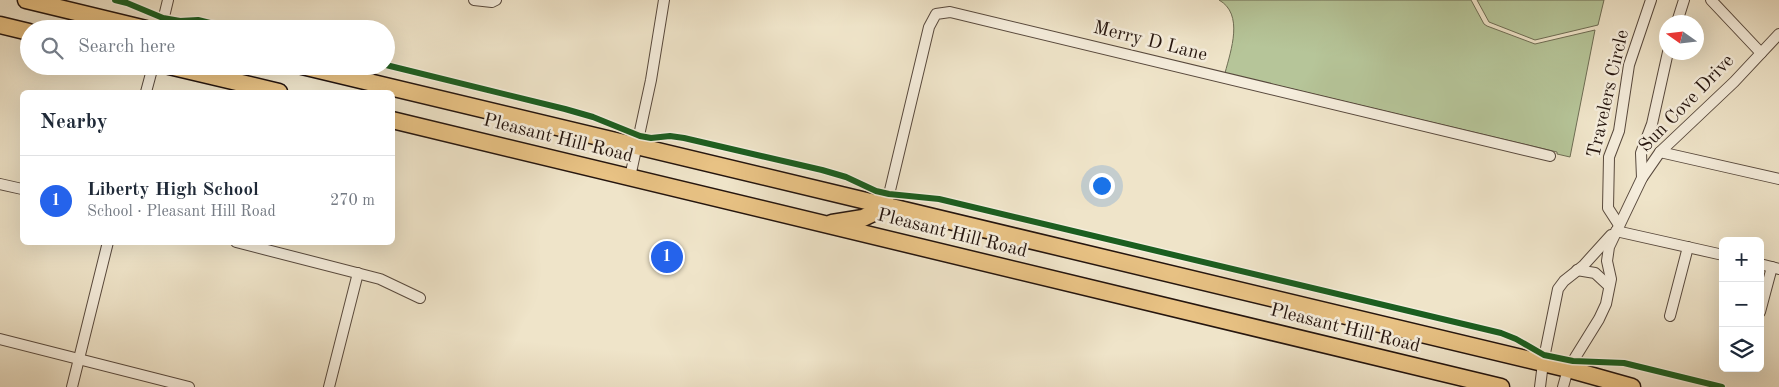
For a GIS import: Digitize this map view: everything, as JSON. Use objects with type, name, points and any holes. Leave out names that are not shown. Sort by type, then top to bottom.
[{"type":"main road","points":[[26,0],[109,20]]},
{"type":"main road","points":[[0,25],[20,30]]},
{"type":"main road","points":[[208,75],[271,90]]},
{"type":"main road","name":"Pleasant Hill Road","points":[[339,75],[1568,369],[1632,387]]},
{"type":"main road","name":"Pleasant Hill Road","points":[[395,121],[1501,387]]},
{"type":"main road","points":[[825,224],[863,218],[886,207]]},
{"type":"street","points":[[162,20],[168,0]]},
{"type":"street","points":[[474,0],[492,2],[496,0]]},
{"type":"street","points":[[630,177],[651,80],[664,0]]},
{"type":"street","name":"Travelers Circle","points":[[1617,228],[1608,208],[1609,157],[1619,130],[1629,65],[1651,0]]},
{"type":"street","points":[[1679,15],[1684,0]]},
{"type":"street","points":[[1711,0],[1761,53]]},
{"type":"street","name":"Merry D Lane","points":[[886,207],[929,27],[936,14],[942,12],[950,12],[1550,156]]},
{"type":"street","name":"Sun Cove Drive","points":[[1563,387],[1568,369],[1599,319],[1606,304],[1610,279],[1607,261],[1609,247],[1642,178],[1660,152],[1734,82],[1779,34]]},
{"type":"street","points":[[1642,178],[1641,153],[1652,124],[1666,60]]},
{"type":"street","points":[[147,90],[151,75]]},
{"type":"street","points":[[1660,152],[1779,179]]},
{"type":"street","points":[[0,184],[20,189]]},
{"type":"street","points":[[1617,228],[1719,254]]},
{"type":"street","name":"Sun Cove Drive","points":[[1540,387],[1542,363],[1558,289],[1564,281],[1583,266],[1617,228]]},
{"type":"street","points":[[72,387],[107,245]]},
{"type":"street","points":[[248,245],[380,279],[420,298]]},
{"type":"street","points":[[1670,316],[1688,247]]},
{"type":"street","points":[[1764,300],[1775,268]]},
{"type":"street","points":[[1576,270],[1595,273],[1609,286]]},
{"type":"street","points":[[329,387],[358,273]]},
{"type":"street","points":[[0,339],[189,387]]},
{"type":"green space","points":[[1219,0],[1471,0],[1484,24],[1535,44],[1595,30],[1570,157],[1557,154],[1557,152],[1225,73],[1234,33],[1231,14],[1227,6]]},
{"type":"green space","points":[[1477,0],[1604,0],[1598,25],[1535,40],[1489,22]]},
{"type":"cycle path","points":[[115,0],[163,18],[174,20]]},
{"type":"cycle path","points":[[395,67],[565,109],[593,117],[640,136],[684,138],[822,170],[846,177],[876,191],[939,199],[1501,333],[1544,355],[1573,361],[1624,363],[1722,387]]},
{"type":"place","name":"Liberty High School","points":[[667,257]]}]
